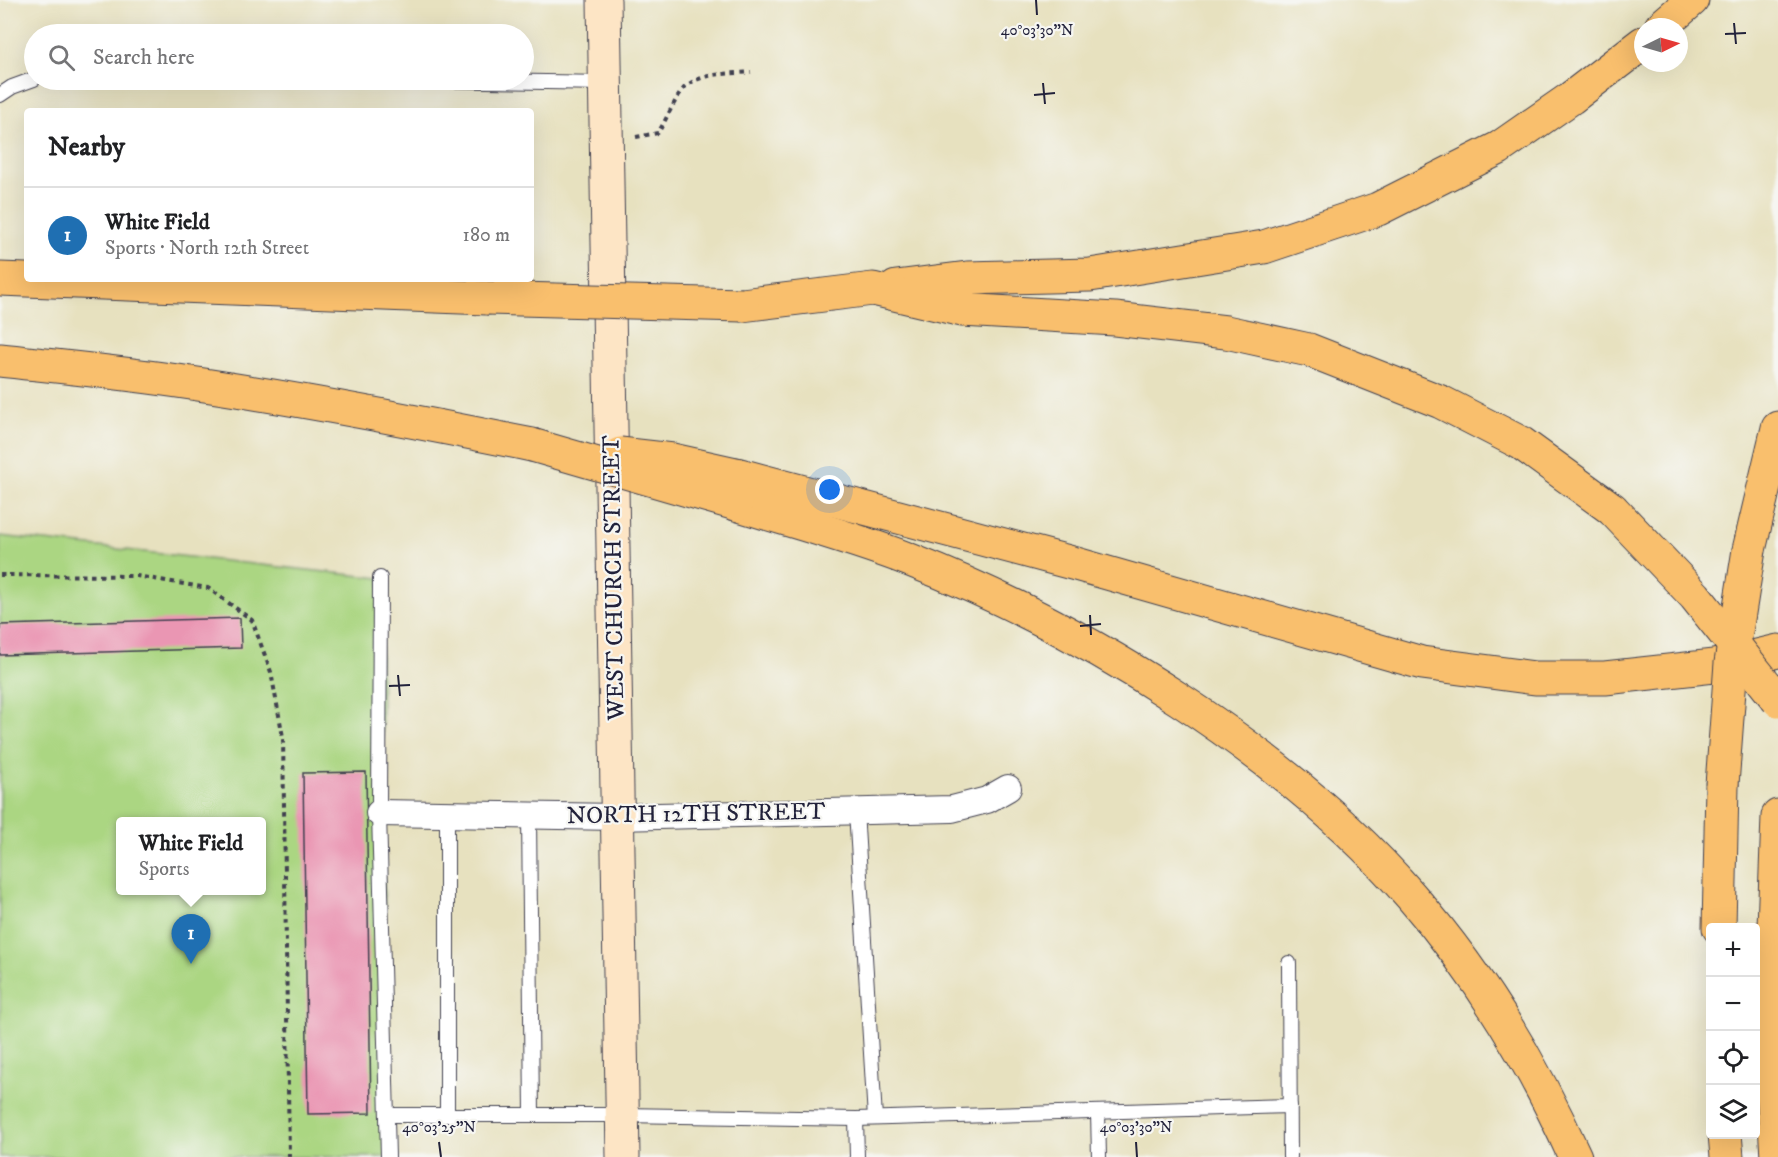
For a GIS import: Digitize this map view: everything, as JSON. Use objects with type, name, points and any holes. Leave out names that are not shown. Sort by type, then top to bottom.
[{"type":"highway","points":[[1671,18],[1692,0]]},
{"type":"highway","points":[[77,282],[487,298],[742,305],[967,278],[1090,275],[1264,247],[1378,209],[1499,148],[1571,98],[1634,50]]},
{"type":"highway","points":[[0,279],[24,280]]},
{"type":"highway","points":[[873,289],[962,310],[1115,319],[1226,332],[1309,350],[1441,402],[1511,438],[1575,480],[1612,509],[1695,596],[1778,700]]},
{"type":"highway","points":[[0,360],[100,370],[191,383],[490,436],[1076,564],[1422,663],[1535,678],[1605,678],[1714,666],[1778,651]]},
{"type":"highway","points":[[1719,923],[1722,785],[1731,663],[1749,550],[1778,428]]},
{"type":"highway","points":[[736,489],[910,560],[1006,603],[1108,655],[1203,716],[1287,779],[1371,854],[1410,894],[1445,936],[1508,1026],[1575,1157]]},
{"type":"highway","points":[[1777,1157],[1770,1039],[1778,816]]},
{"type":"highway","points":[[1725,1139],[1726,1157]]},
{"type":"street","name":"WEST CHURCH STREET","points":[[604,0],[623,1157]]},
{"type":"street","name":"NORTH 12TH STREET","points":[[379,813],[617,817],[952,809],[987,800],[1008,788]]},
{"type":"lane","points":[[534,82],[606,84]]},
{"type":"lane","points":[[0,95],[24,83]]},
{"type":"lane","points":[[380,578],[379,813],[388,1157]]},
{"type":"lane","points":[[856,811],[875,1118]]},
{"type":"lane","points":[[447,814],[447,1115]]},
{"type":"lane","points":[[529,815],[532,1115]]},
{"type":"lane","points":[[1289,963],[1290,1157]]},
{"type":"lane","points":[[387,1115],[622,1115],[856,1119],[1290,1106]]},
{"type":"lane","points":[[1098,1112],[1099,1157]]},
{"type":"lane","points":[[856,1119],[857,1157]]},
{"type":"path","points":[[607,139],[658,133],[682,89],[691,82],[704,77],[751,72]]},
{"type":"path","points":[[0,575],[137,576],[208,588],[252,620],[271,672],[283,737],[289,1157]]},
{"type":"green space","points":[[0,536],[380,578],[388,1157],[0,1157]]},
{"type":"building","points":[[240,618],[241,648],[0,655],[0,625]]},
{"type":"building","points":[[366,772],[371,1113],[308,1114],[303,773]]},
{"type":"place","name":"White Field","points":[[191,964]]}]
